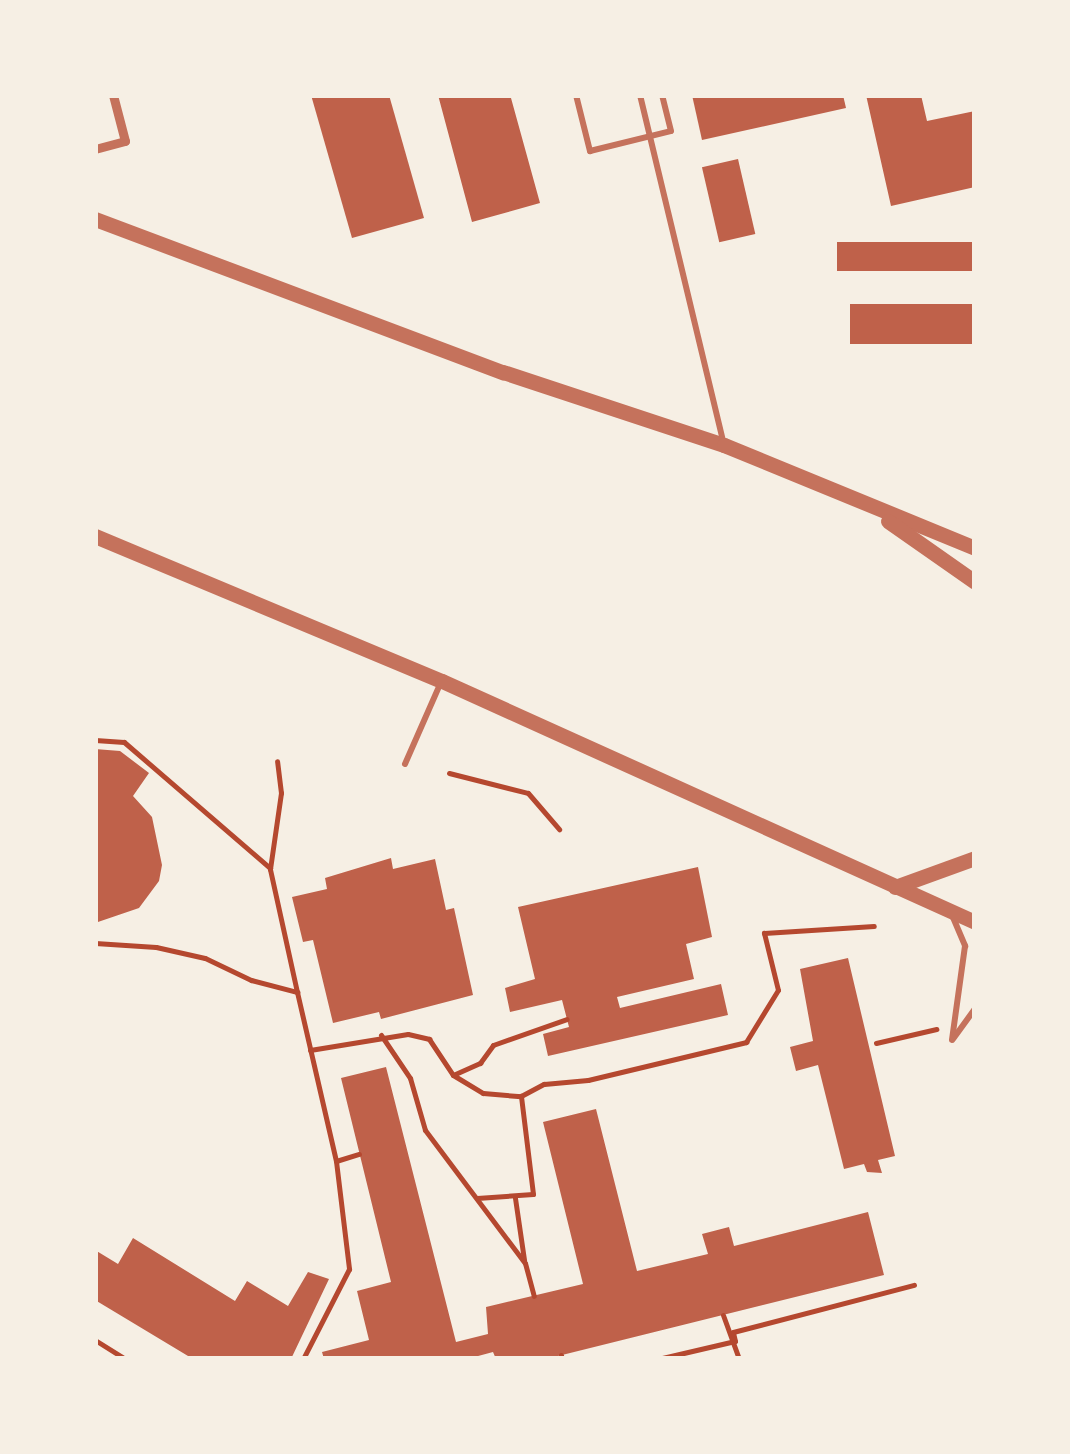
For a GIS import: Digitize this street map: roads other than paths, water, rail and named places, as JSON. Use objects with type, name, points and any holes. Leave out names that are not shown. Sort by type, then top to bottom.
[{"type":"street","points":[[95,149],[125,141],[113,95]]},
{"type":"street","points":[[95,219],[502,372],[724,445],[975,548]]},
{"type":"street","points":[[854,499],[946,557],[975,582]]},
{"type":"street","points":[[95,536],[442,681],[975,922]]},
{"type":"street","points":[[895,887],[975,858]]},
{"type":"lane","points":[[576,95],[590,151],[670,130],[662,95]]},
{"type":"lane","points":[[640,95],[724,445]]},
{"type":"lane","points":[[405,764],[442,681]]},
{"type":"lane","points":[[949,910],[966,946],[952,1040],[975,1009]]}]
